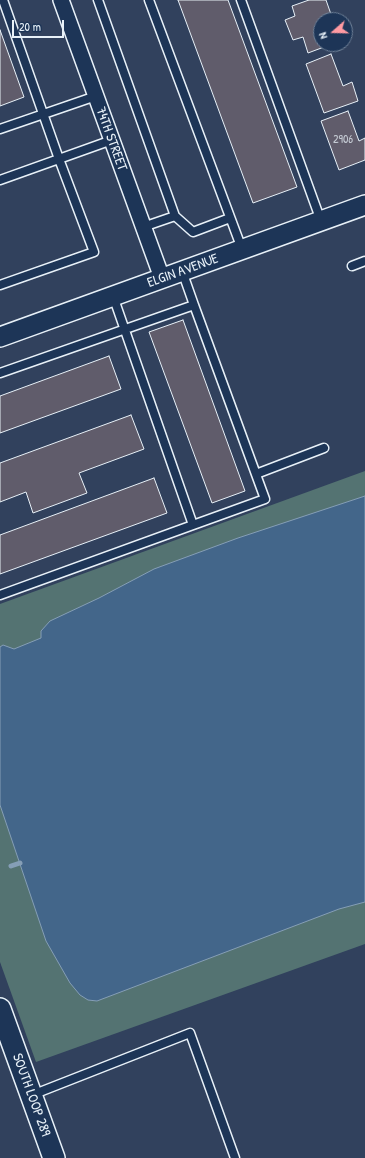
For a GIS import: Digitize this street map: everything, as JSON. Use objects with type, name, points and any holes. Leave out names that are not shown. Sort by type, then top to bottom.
[{"type":"main road","name":"SOUTH LOOP 289","points":[[0,1009],[54,1158]]},
{"type":"street","name":"74TH STREET","points":[[61,0],[162,278]]},
{"type":"street","name":"ELGIN AVENUE","points":[[0,337],[365,205]]},
{"type":"lane","points":[[0,285],[94,252],[59,159],[3,0]]},
{"type":"lane","points":[[98,0],[175,216],[193,232],[230,218]]},
{"type":"lane","points":[[149,0],[242,249]]},
{"type":"lane","points":[[241,0],[321,221]]},
{"type":"lane","points":[[0,129],[96,96]]},
{"type":"lane","points":[[0,180],[112,140]]},
{"type":"lane","points":[[144,227],[175,216]]},
{"type":"lane","points":[[352,266],[365,261]]},
{"type":"lane","points":[[0,595],[265,499],[182,271]]},
{"type":"lane","points":[[113,296],[193,525]]},
{"type":"lane","points":[[0,373],[194,305]]},
{"type":"lane","points":[[256,474],[324,448]]},
{"type":"lane","points":[[31,1095],[190,1033],[236,1158]]},
{"type":"green space","points":[[365,471],[365,944],[36,1062],[0,962],[0,604]]},
{"type":"water","points":[[365,496],[365,902],[339,909],[97,1001],[88,1000],[80,995],[70,983],[46,941],[0,805],[0,647],[3,645],[14,649],[41,638],[41,631],[50,621],[99,598],[154,569],[238,538]]},
{"type":"building","points":[[178,0],[228,0],[297,187],[253,203]]},
{"type":"building","points":[[309,0],[326,0],[330,12],[313,12],[313,51],[308,53],[303,37],[293,40],[285,20],[295,16],[292,6]]},
{"type":"building","points":[[0,30],[24,97],[0,106]]},
{"type":"building","points":[[331,54],[343,86],[352,82],[358,101],[324,113],[306,64]]},
{"type":"building","points":[[348,111],[359,141],[365,138],[365,160],[339,170],[321,121]]},
{"type":"building","points":[[183,320],[245,491],[212,503],[149,332]]},
{"type":"building","points":[[109,356],[121,389],[0,433],[0,396]]},
{"type":"building","points":[[131,415],[144,449],[79,473],[87,493],[33,513],[26,492],[0,502],[0,463]]},
{"type":"building","points":[[154,478],[167,513],[0,574],[0,535]]},
{"type":"waterway","points":[[11,866],[20,863]]}]
